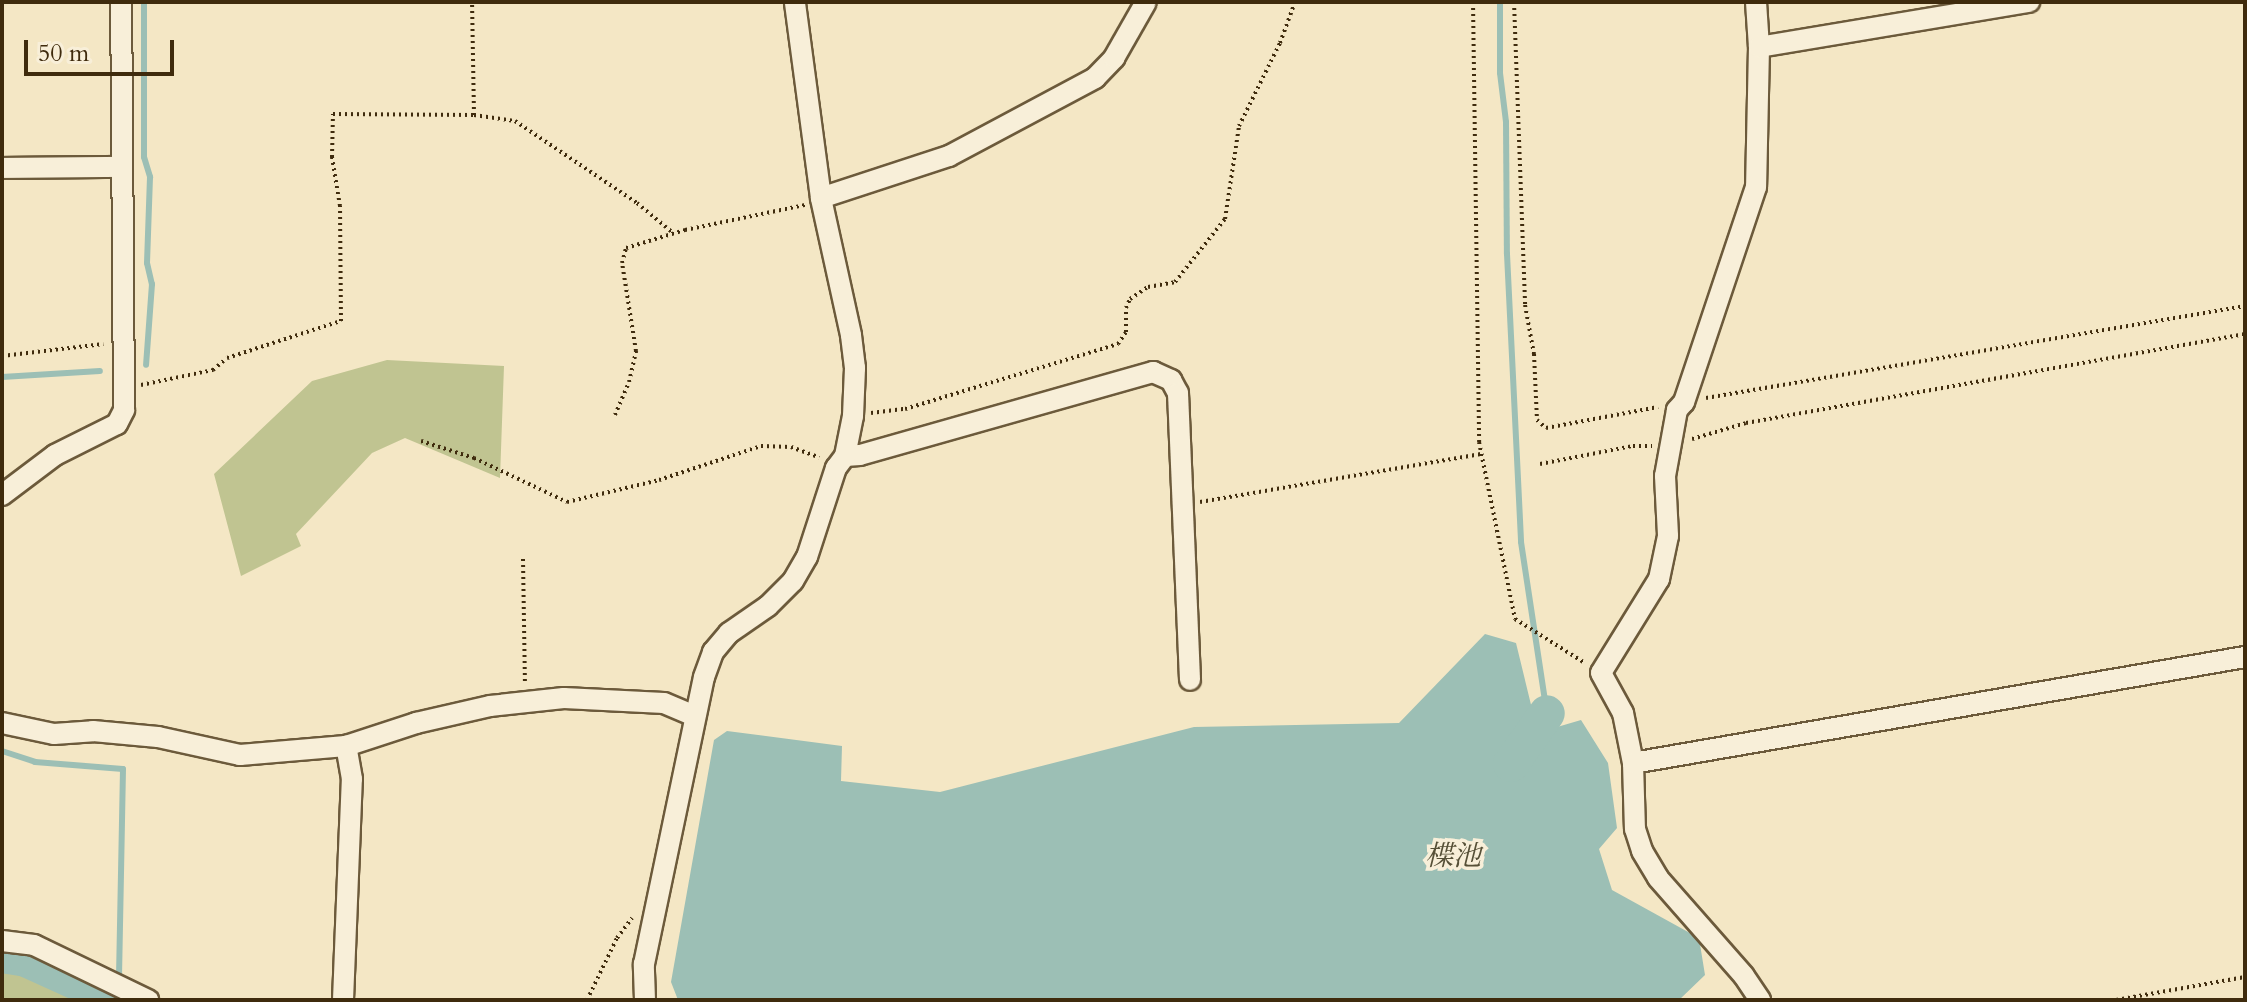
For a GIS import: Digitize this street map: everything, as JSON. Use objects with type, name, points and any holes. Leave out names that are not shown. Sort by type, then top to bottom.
[{"type":"street","points":[[2,495],[55,455],[117,424],[124,410],[121,2]]},
{"type":"street","points":[[645,1000],[644,964],[657,896],[695,716],[713,652],[729,633],[768,606],[793,581],[807,557],[842,460],[853,416],[855,368],[851,335],[821,198],[795,2]]},
{"type":"street","points":[[821,198],[949,156],[1095,78],[1114,58],[1146,2]]},
{"type":"street","points":[[1756,2],[1759,47],[1756,187],[1680,406],[1670,446],[1665,476],[1668,536],[1659,579],[1601,673],[1623,713],[1633,763],[1635,829],[1642,851],[1658,878],[1744,976],[1760,1000]]},
{"type":"street","points":[[1759,47],[2029,2]]},
{"type":"street","points":[[2,168],[122,167]]},
{"type":"street","points":[[842,460],[1153,372],[1171,380],[1178,393],[1190,680]]},
{"type":"street","points":[[1633,763],[2245,657]]},
{"type":"street","points":[[2,723],[54,734],[93,731],[158,737],[240,755],[346,746],[416,723],[564,698],[634,699],[664,703],[695,716]]},
{"type":"street","points":[[343,1000],[352,779],[346,746]]},
{"type":"street","points":[[2,941],[34,945],[148,1000]]},
{"type":"path","points":[[472,2],[474,115]]},
{"type":"path","points":[[853,416],[905,409],[1118,344],[1126,332],[1126,308],[1130,299],[1148,287],[1175,282],[1225,219],[1239,126],[1280,43],[1295,2]]},
{"type":"path","points":[[1473,2],[1481,454],[1515,619],[1601,673]]},
{"type":"path","points":[[1514,2],[1525,305],[1534,354],[1537,420],[1546,428],[1650,406],[1680,406],[2245,306]]},
{"type":"path","points":[[123,387],[213,370],[227,358],[341,321],[340,206],[332,157],[333,114],[474,115],[515,121],[637,203],[673,233]]},
{"type":"path","points":[[615,415],[629,382],[636,351],[623,254],[634,243],[770,215],[821,198]]},
{"type":"path","points":[[1540,464],[1633,446],[1670,446],[1746,423],[2245,334]]},
{"type":"path","points":[[2,356],[122,342]]},
{"type":"path","points":[[421,441],[474,458],[567,502],[659,480],[761,446],[791,447],[842,460]]},
{"type":"path","points":[[1182,505],[1481,454]]},
{"type":"path","points":[[523,559],[527,702]]},
{"type":"path","points":[[587,1000],[617,938],[649,897],[657,896]]},
{"type":"path","points":[[2116,1000],[2245,977]]},
{"type":"green space","points":[[387,360],[504,366],[500,478],[405,438],[372,453],[296,534],[301,546],[241,576],[214,474],[312,381]]},
{"type":"green space","points":[[2,970],[14,972],[79,1000],[2,1000]]},
{"type":"water","name":"楪池","points":[[1485,634],[1516,643],[1534,717],[1547,730],[1581,720],[1608,763],[1617,828],[1599,849],[1612,890],[1699,938],[1705,975],[1679,1000],[678,1000],[671,982],[714,740],[727,731],[842,746],[841,781],[940,792],[1194,727],[1399,723]]},
{"type":"waterway","points":[[144,2],[144,157],[150,177],[147,263],[152,284],[146,365]]},
{"type":"waterway","points":[[1500,2],[1500,73],[1506,122],[1507,254],[1521,542],[1547,713]]},
{"type":"waterway","points":[[2,377],[100,371]]},
{"type":"waterway","name":"楪池","points":[[1511,764],[1547,713]]},
{"type":"waterway","points":[[2,751],[35,762],[123,769],[119,980]]},
{"type":"waterway","points":[[2,955],[26,959],[116,1000]]}]
